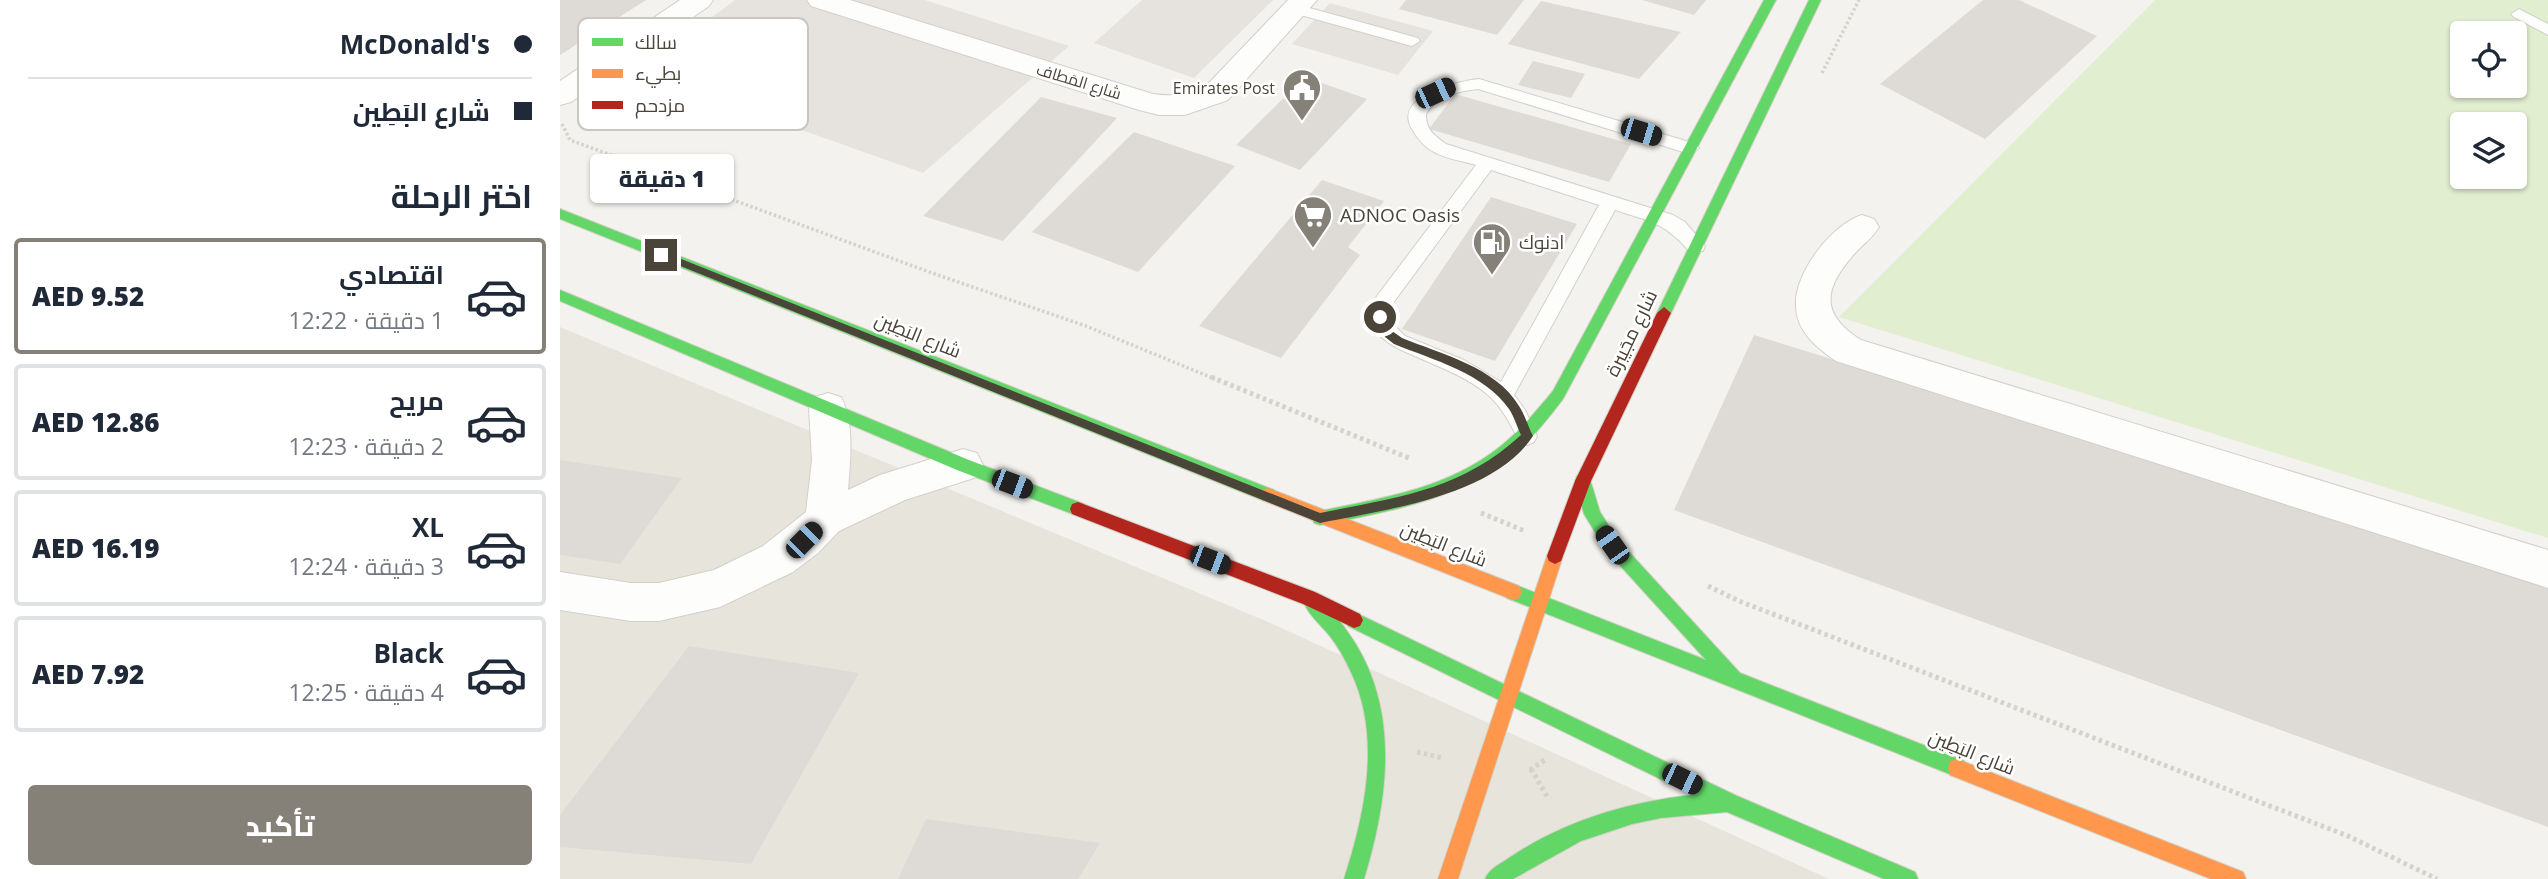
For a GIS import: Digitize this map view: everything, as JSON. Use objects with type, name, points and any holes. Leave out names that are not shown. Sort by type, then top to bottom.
[{"type":"main road","name":"شارع مجَيبرة","points":[[1320,518],[1413,499],[1450,488],[1482,473],[1506,456],[1527,436],[1558,395],[1770,0]]},
{"type":"main road","name":"شارع مجَيبرة","points":[[1448,879],[1539,604],[1583,481],[1815,0]]},
{"type":"main road","name":"شارع البَطِين","points":[[560,214],[1320,518],[2236,879]]},
{"type":"main road","points":[[560,295],[963,465],[1309,597],[1730,803],[1908,879]]},
{"type":"main road","points":[[1583,481],[1592,514],[1612,545],[1738,681]]},
{"type":"main road","points":[[1309,597],[1346,644],[1364,682],[1374,724],[1378,755],[1378,792],[1370,836],[1354,879]]},
{"type":"main road","points":[[1495,879],[1531,853],[1566,834],[1606,818],[1646,808],[1688,803],[1730,803]]},
{"type":"street","points":[[673,18],[699,0]]},
{"type":"street","name":"شارع المَطاف","points":[[821,0],[1150,103],[1177,107],[1217,93],[1299,5]]},
{"type":"street","points":[[560,95],[578,83]]},
{"type":"street","points":[[1862,227],[1832,256],[1821,275],[1814,296],[1813,314],[1816,324],[1835,344],[1862,355],[2548,569]]},
{"type":"street","points":[[825,519],[831,460],[828,408]]},
{"type":"street","points":[[560,591],[631,602],[659,603],[720,588],[759,570],[804,540],[825,519],[894,487],[963,465]]},
{"type":"lane","points":[[1299,5],[1412,41]]},
{"type":"lane","points":[[2519,14],[2548,30]]},
{"type":"lane","points":[[1690,148],[1479,83],[1449,87],[1425,102],[1418,122],[1420,132],[1440,148],[1654,216],[1679,227],[1696,246]]},
{"type":"lane","points":[[1487,163],[1384,301],[1380,317],[1388,334],[1398,341],[1478,375],[1504,394],[1522,421],[1527,436]]},
{"type":"lane","points":[[1504,394],[1611,202]]},
{"type":"path","points":[[560,120],[570,140],[1086,327],[1395,452]]},
{"type":"path","points":[[1471,509],[1529,532]]},
{"type":"path","points":[[1739,600],[2348,836],[2437,879]]},
{"type":"path","points":[[1403,748],[1454,761]]},
{"type":"path","points":[[1531,769],[1550,800]]},
{"type":"shaded area","points":[[735,0],[925,0],[1069,46],[923,173],[802,130],[808,130],[808,18],[711,18]]},
{"type":"shaded area","points":[[1142,0],[1273,0],[1194,78],[1094,43]]},
{"type":"shaded area","points":[[1330,3],[1433,31],[1398,75],[1292,44]]},
{"type":"shaded area","points":[[560,327],[1266,621],[1829,879],[560,879]]},
{"type":"green space","points":[[2155,0],[2548,0],[2548,538],[1839,317]]},
{"type":"building","points":[[560,0],[646,0],[618,18],[578,18],[578,43],[560,55]]},
{"type":"building","points":[[1406,0],[1524,0],[1497,35],[1399,9]]},
{"type":"building","points":[[1642,0],[1706,0],[1694,15]]},
{"type":"building","points":[[1983,0],[2019,0],[2097,36],[1985,139],[1880,84]]},
{"type":"building","points":[[1541,1],[1681,32],[1639,79],[1508,44]]},
{"type":"building","points":[[1533,61],[1585,74],[1571,98],[1518,85]]},
{"type":"building","name":"Emirates Post","points":[[1305,77],[1367,99],[1300,170],[1236,145]]},
{"type":"building","points":[[1455,94],[1631,144],[1609,182],[1429,129]]},
{"type":"building","points":[[1041,97],[1117,118],[1003,241],[923,216]]},
{"type":"building","points":[[1134,132],[1235,166],[1138,272],[1032,232]]},
{"type":"building","points":[[1322,180],[1384,201],[1348,247],[1360,255],[1281,358],[1199,326]]},
{"type":"building","name":"ادنوك","points":[[1491,197],[1577,224],[1495,361],[1402,329]]},
{"type":"building","points":[[1754,335],[2548,580],[2548,827],[1674,510]]},
{"type":"building","points":[[560,460],[682,478],[620,564],[560,555]]},
{"type":"building","points":[[689,646],[859,673],[751,864],[560,847],[560,815]]},
{"type":"building","points":[[926,819],[1100,843],[1078,879],[898,879]]},
{"type":"traffic: fast","points":[[1320,518],[1393,503],[1454,484],[1507,450],[1533,426],[1558,395],[1770,0]]},
{"type":"traffic: fast","points":[[1664,313],[1815,0]]},
{"type":"traffic: fast","points":[[560,214],[1268,495]]},
{"type":"traffic: fast","points":[[560,295],[963,465],[1078,509]]},
{"type":"traffic: fast","points":[[1583,481],[1592,514],[1612,545],[1732,675]]},
{"type":"traffic: fast","points":[[1513,592],[1957,768]]},
{"type":"traffic: fast","points":[[1314,605],[1341,638],[1360,670],[1370,699],[1375,728],[1375,790],[1370,821],[1354,879]]},
{"type":"traffic: fast","points":[[1354,620],[1730,803],[1908,879]]},
{"type":"traffic: fast","points":[[1495,879],[1549,845],[1604,822],[1661,808],[1725,803]]},
{"type":"traffic: slow","points":[[1268,495],[1513,592]]},
{"type":"traffic: slow","points":[[1448,879],[1555,556]]},
{"type":"traffic: slow","points":[[1957,768],[2236,879]]},
{"type":"traffic: jam","points":[[1555,556],[1583,481],[1664,313]]},
{"type":"traffic: jam","points":[[1078,509],[1309,598],[1354,620]]},
{"type":"place","name":"Emirates Post","points":[[1302,122]]},
{"type":"place","name":"ADNOC Oasis","points":[[1313,249]]},
{"type":"place","name":"ادنوك","points":[[1492,276]]},
{"type":"route","points":[[661,255],[1320,518],[1413,499],[1450,488],[1482,473],[1506,456],[1527,436],[1514,407],[1492,384],[1478,375],[1398,341],[1388,334],[1380,317]]}]
